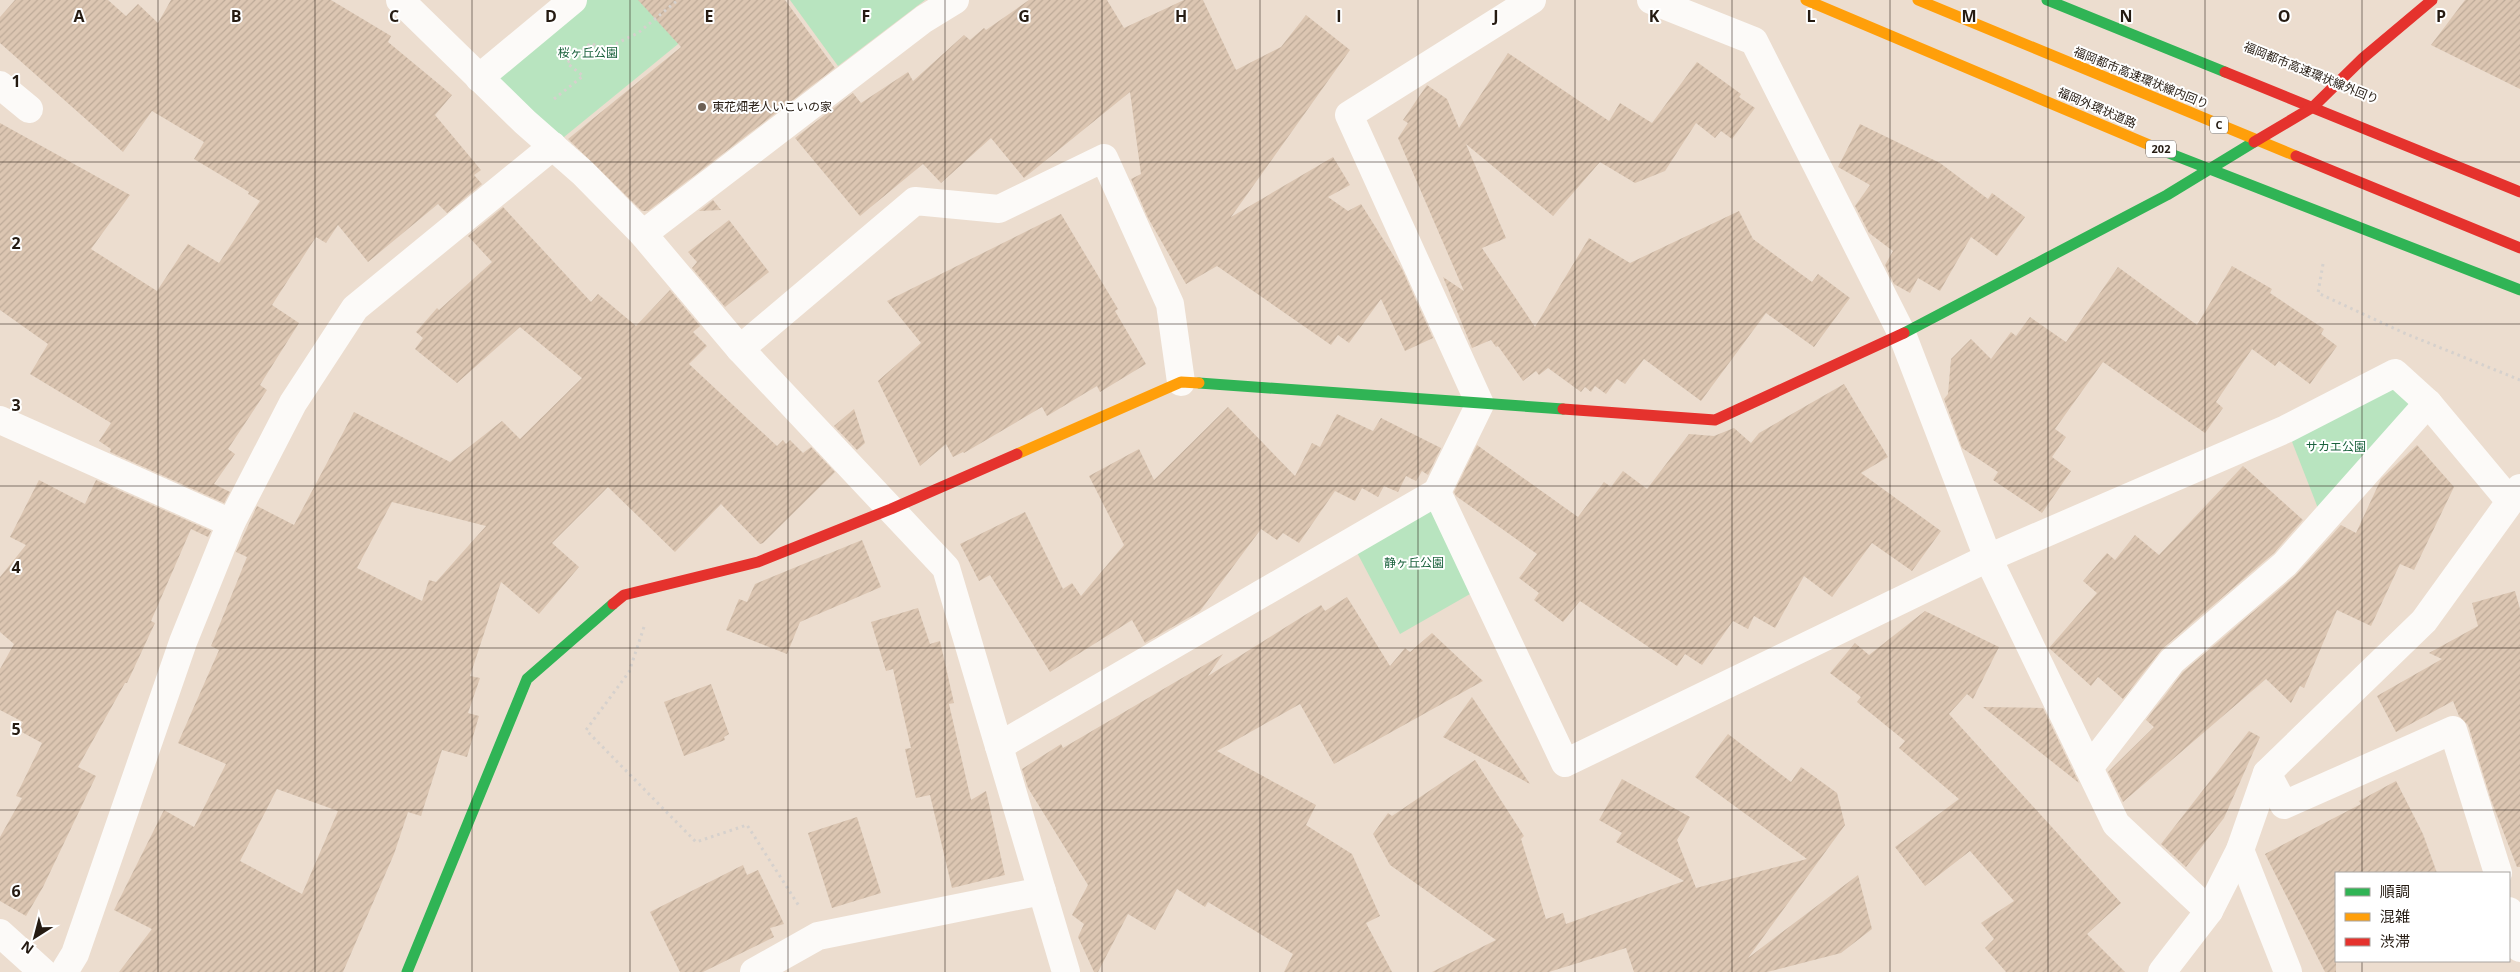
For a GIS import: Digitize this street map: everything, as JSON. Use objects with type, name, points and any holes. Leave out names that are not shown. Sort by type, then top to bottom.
[{"type":"main road","name":"福岡外環状道路","points":[[1806,0],[2141,142],[2520,290]]},
{"type":"main road","name":"福岡都市高速環状線内回り","points":[[1918,0],[2520,248]]},
{"type":"main road","points":[[2047,0],[2520,192]]},
{"type":"main road","points":[[407,972],[527,679],[624,595],[758,562],[891,509],[1181,382],[1715,420],[1902,334],[2167,195],[2313,107],[2363,58],[2406,25],[2432,0]]},
{"type":"main road","name":"福岡都市高速環状線外回り","points":[[2312,88],[2339,99]]},
{"type":"street","points":[[400,0],[642,234],[740,349],[946,568],[1066,972]]},
{"type":"street","points":[[479,78],[574,0]]},
{"type":"street","points":[[642,234],[924,20],[955,0]]},
{"type":"street","points":[[999,746],[1436,492],[1480,404],[1349,115],[1532,0]]},
{"type":"street","points":[[1650,0],[1754,41],[1902,334],[1988,558],[2116,824],[2209,911]]},
{"type":"street","points":[[0,85],[29,109]]},
{"type":"street","points":[[64,972],[75,954],[183,642],[231,523],[293,403],[355,308],[553,146]]},
{"type":"street","points":[[740,349],[915,201],[1000,208],[1104,158],[1170,304],[1181,382]]},
{"type":"street","points":[[1436,492],[1564,763],[1988,558],[2286,429],[2395,373],[2428,403],[2515,494],[2424,621],[2267,773],[2240,850],[2209,911],[2162,972]]},
{"type":"street","points":[[2089,768],[2172,661],[2285,564],[2428,403]]},
{"type":"street","points":[[0,420],[231,523]]},
{"type":"street","points":[[2267,773],[2284,805],[2453,730],[2498,872]]},
{"type":"street","points":[[2240,850],[2288,972]]},
{"type":"street","points":[[754,972],[818,936],[1042,891]]},
{"type":"street","points":[[2510,913],[2520,948]]},
{"type":"street","points":[[0,933],[43,972]]},
{"type":"path","points":[[525,122],[583,76],[566,63],[591,42],[603,50],[638,33],[678,0]]},
{"type":"path","points":[[2323,264],[2318,293],[2404,333],[2520,380]]},
{"type":"path","points":[[646,623],[629,672],[586,730],[696,842],[747,825],[818,936]]},
{"type":"green space","name":"桜ヶ丘公園","points":[[573,0],[732,0],[553,146],[479,78]]},
{"type":"green space","points":[[790,0],[925,0],[838,66]]},
{"type":"green space","name":"サカエ公園","points":[[2395,373],[2428,403],[2323,521],[2287,429]]},
{"type":"green space","name":"静ヶ丘公園","points":[[1434,499],[1477,590],[1400,634],[1353,545]]},
{"type":"building","points":[[15,0],[108,0],[126,16],[138,4],[158,23],[171,0],[331,0],[391,36],[388,42],[452,95],[435,115],[481,170],[474,175],[482,184],[447,213],[438,204],[368,262],[338,225],[326,243],[316,237],[272,305],[299,323],[260,385],[267,390],[228,449],[235,454],[214,484],[230,492],[224,503],[110,452],[111,449],[99,441],[111,423],[30,374],[48,344],[0,310],[0,123],[130,195],[91,249],[157,291],[188,244],[219,263],[260,201],[248,194],[249,192],[194,159],[204,142],[152,111],[123,152],[0,43],[0,17]]},
{"type":"building","name":"東花畑老人いこいの家","points":[[638,0],[785,0],[835,68],[648,211],[642,211],[568,139],[681,47]]},
{"type":"building","points":[[1029,0],[1107,0],[1124,28],[1184,0],[1203,0],[1236,70],[1281,47],[1306,15],[1350,50],[1231,217],[1333,157],[1350,185],[1328,197],[1348,211],[1361,204],[1402,269],[1433,338],[1405,351],[1381,299],[1349,343],[1338,335],[1331,345],[1217,266],[1186,284],[1148,218],[1131,179],[1141,174],[1130,92],[1024,178],[991,138],[941,183],[923,164],[860,216],[795,138],[853,93],[861,103],[908,72],[913,81],[964,35],[970,40],[984,28],[986,30]]},
{"type":"building","points":[[2465,0],[2520,0],[2520,89],[2431,45]]},
{"type":"building","points":[[1508,53],[1609,121],[1620,103],[1652,123],[1697,62],[1741,94],[1739,97],[1755,108],[1732,139],[1721,131],[1715,138],[1696,123],[1665,171],[1635,183],[1600,162],[1553,216],[1466,144],[1506,238],[1482,248],[1535,327],[1589,238],[1630,263],[1739,211],[1753,239],[1812,282],[1818,274],[1850,298],[1814,347],[1766,313],[1701,401],[1644,359],[1625,384],[1617,379],[1606,394],[1595,386],[1591,392],[1585,387],[1581,392],[1548,368],[1539,375],[1536,371],[1523,381],[1498,346],[1496,347],[1491,340],[1472,348],[1443,277],[1464,291],[1398,138],[1408,123],[1403,120],[1427,85],[1447,99],[1459,128]]},
{"type":"building","points":[[1860,124],[1940,163],[1988,199],[1992,193],[2025,217],[1997,256],[1971,237],[1940,291],[1918,278],[1910,293],[1894,284],[1885,265],[1893,251],[1869,233],[1855,206],[1870,185],[1838,167]]},
{"type":"building","points":[[713,200],[721,210],[699,211]]},
{"type":"building","points":[[503,207],[591,302],[598,294],[636,326],[670,290],[700,326],[693,332],[707,346],[689,364],[777,446],[783,440],[786,444],[790,440],[803,453],[811,447],[835,472],[763,543],[760,544],[721,504],[675,552],[608,487],[552,543],[579,567],[539,614],[501,582],[470,676],[480,678],[468,713],[479,716],[467,757],[442,750],[421,816],[408,812],[394,854],[343,972],[119,972],[152,929],[114,910],[164,810],[194,827],[226,764],[178,743],[219,650],[211,646],[247,557],[236,552],[257,506],[294,525],[354,412],[450,462],[502,421],[520,439],[582,378],[520,327],[457,383],[415,349],[423,338],[416,332],[437,308],[439,310],[492,262],[468,236]],"holes":[[[392,502],[486,526],[436,582],[429,580],[422,601],[357,568]],[[277,789],[338,811],[302,894],[240,861]]]},
{"type":"building","points":[[1061,214],[1118,309],[1115,311],[1146,364],[1100,392],[1097,386],[1047,416],[1042,407],[964,453],[953,457],[946,444],[920,466],[878,381],[921,343],[887,301]]},
{"type":"building","points":[[729,220],[769,272],[725,307],[692,268],[697,262],[688,252]]},
{"type":"building","points":[[2232,266],[2272,289],[2270,293],[2324,329],[2321,334],[2337,346],[2310,384],[2279,361],[2275,366],[2252,349],[2216,402],[2223,408],[2205,433],[2103,362],[2055,429],[2066,437],[2052,457],[2071,471],[2042,513],[1993,480],[1998,472],[1962,448],[1944,399],[1948,394],[1951,359],[1971,339],[1991,359],[2011,332],[2016,336],[2030,317],[2066,342],[2118,267],[2197,325]]},
{"type":"building","points":[[1844,384],[1888,457],[1861,473],[1941,531],[1912,571],[1872,543],[1832,597],[1804,576],[1775,628],[1754,616],[1748,629],[1733,621],[1702,665],[1685,654],[1677,666],[1580,601],[1563,622],[1534,600],[1539,593],[1519,578],[1537,554],[1456,496],[1454,492],[1477,445],[1578,517],[1604,482],[1611,487],[1623,471],[1647,489],[1689,434],[1714,436],[1734,428],[1751,443],[1759,433]]},
{"type":"building","points":[[1228,407],[1295,476],[1312,443],[1320,447],[1337,414],[1373,431],[1381,418],[1441,448],[1428,475],[1422,471],[1416,481],[1406,476],[1398,492],[1384,486],[1378,497],[1362,488],[1355,501],[1335,491],[1299,543],[1283,533],[1277,540],[1261,529],[1200,611],[1145,643],[1132,620],[1050,672],[990,575],[979,581],[960,544],[1025,512],[1063,589],[1072,583],[1081,596],[1124,545],[1089,476],[1139,449],[1154,480]]},
{"type":"building","points":[[854,409],[865,443],[857,450],[834,426]]},
{"type":"building","points":[[2417,445],[2454,487],[2414,570],[2400,564],[2371,626],[2337,610],[2304,688],[2300,686],[2291,703],[2266,679],[2123,802],[2108,772],[2154,727],[2146,720],[2183,672],[2295,576],[2341,525],[2356,533],[2381,479]]},
{"type":"building","points":[[2243,466],[2303,520],[2274,553],[2162,649],[2123,699],[2098,677],[2091,686],[2049,648],[2097,593],[2083,581],[2107,553],[2115,560],[2135,535],[2159,555]]},
{"type":"building","points":[[39,480],[85,504],[96,480],[211,531],[208,537],[191,529],[151,621],[155,623],[127,683],[125,683],[78,767],[96,776],[43,887],[26,916],[0,901],[0,837],[22,798],[16,796],[42,743],[18,730],[23,722],[0,710],[0,669],[14,644],[0,632],[0,577],[26,545],[10,537]]},
{"type":"building","points":[[862,540],[881,587],[800,622],[787,654],[726,630],[739,599],[747,602],[755,584]]},
{"type":"building","points":[[2515,591],[2520,609],[2520,867],[2517,867],[2491,800],[2468,725],[2459,716],[2453,701],[2396,732],[2377,696],[2442,659],[2429,653],[2478,626],[2472,603]]},
{"type":"building","points":[[1347,597],[1390,666],[1405,648],[1410,652],[1432,633],[1483,681],[1334,764],[1300,704],[1217,751],[1316,805],[1306,825],[1352,854],[1380,916],[1366,923],[1392,972],[1284,972],[1293,954],[1208,902],[1205,907],[1177,889],[1155,930],[1128,914],[1098,972],[1094,972],[1078,937],[1084,924],[1072,915],[1088,885],[1028,788],[1022,769],[1061,744],[1063,748],[1223,654],[1208,676],[1321,605],[1325,611]]},
{"type":"building","points":[[918,608],[930,644],[940,641],[954,703],[949,704],[971,800],[986,791],[1005,875],[952,888],[930,795],[916,798],[905,749],[911,748],[893,669],[886,671],[871,622]]},
{"type":"building","points":[[1925,611],[1999,647],[1973,699],[1967,694],[1949,714],[2121,903],[2087,934],[2125,972],[2006,972],[1985,948],[1994,939],[1981,923],[2014,901],[1970,851],[1925,886],[1895,847],[1959,799],[1899,748],[1905,741],[1857,702],[1861,697],[1830,673],[1855,643],[1869,655]]},
{"type":"building","points":[[711,684],[729,734],[724,737],[725,740],[684,756],[664,702]]},
{"type":"building","points":[[1472,697],[1530,784],[1443,737]]},
{"type":"building","points":[[1983,707],[2043,708],[2079,783]]},
{"type":"building","points":[[2249,731],[2260,737],[2224,818],[2186,867],[2161,844]]},
{"type":"building","points":[[1728,734],[1791,782],[1801,767],[1837,793],[1845,825],[1748,958],[1858,875],[1872,929],[1841,953],[1767,972],[1634,972],[1626,948],[1549,972],[1432,972],[1496,940],[1390,865],[1373,834],[1388,813],[1392,816],[1475,760],[1524,836],[1521,839],[1546,919],[1563,913],[1566,924],[1684,881],[1616,842],[1622,833],[1599,820],[1622,779],[1690,817],[1677,840],[1696,888],[1807,859],[1695,777]]},
{"type":"building","points":[[2396,781],[2423,834],[2437,872],[2335,872],[2336,972],[2325,972],[2265,854],[2361,804],[2359,801]]},
{"type":"building","points":[[857,817],[881,893],[832,908],[808,833]]},
{"type":"building","points":[[743,865],[747,875],[758,870],[784,924],[770,928],[774,937],[703,972],[680,972],[650,912]]},
{"type":"traffic: fast","points":[[2047,0],[2225,72]]},
{"type":"traffic: fast","points":[[1904,333],[2167,195],[2254,142]]},
{"type":"traffic: fast","points":[[2166,152],[2520,290]]},
{"type":"traffic: fast","points":[[1199,383],[1563,409]]},
{"type":"traffic: fast","points":[[407,972],[527,679],[613,604]]},
{"type":"traffic: slow","points":[[1806,0],[2166,152]]},
{"type":"traffic: slow","points":[[1918,0],[2296,156]]},
{"type":"traffic: slow","points":[[1017,454],[1181,382],[1199,383]]},
{"type":"traffic: jam","points":[[2254,142],[2313,107],[2363,58],[2432,0]]},
{"type":"traffic: jam","points":[[2225,72],[2520,192]]},
{"type":"traffic: jam","points":[[2296,156],[2520,248]]},
{"type":"traffic: jam","points":[[1563,409],[1715,420],[1904,333]]},
{"type":"traffic: jam","points":[[613,604],[624,595],[758,562],[891,509],[1017,454]]},
{"type":"place","name":"東花畑老人いこいの家","points":[[702,107]]}]
